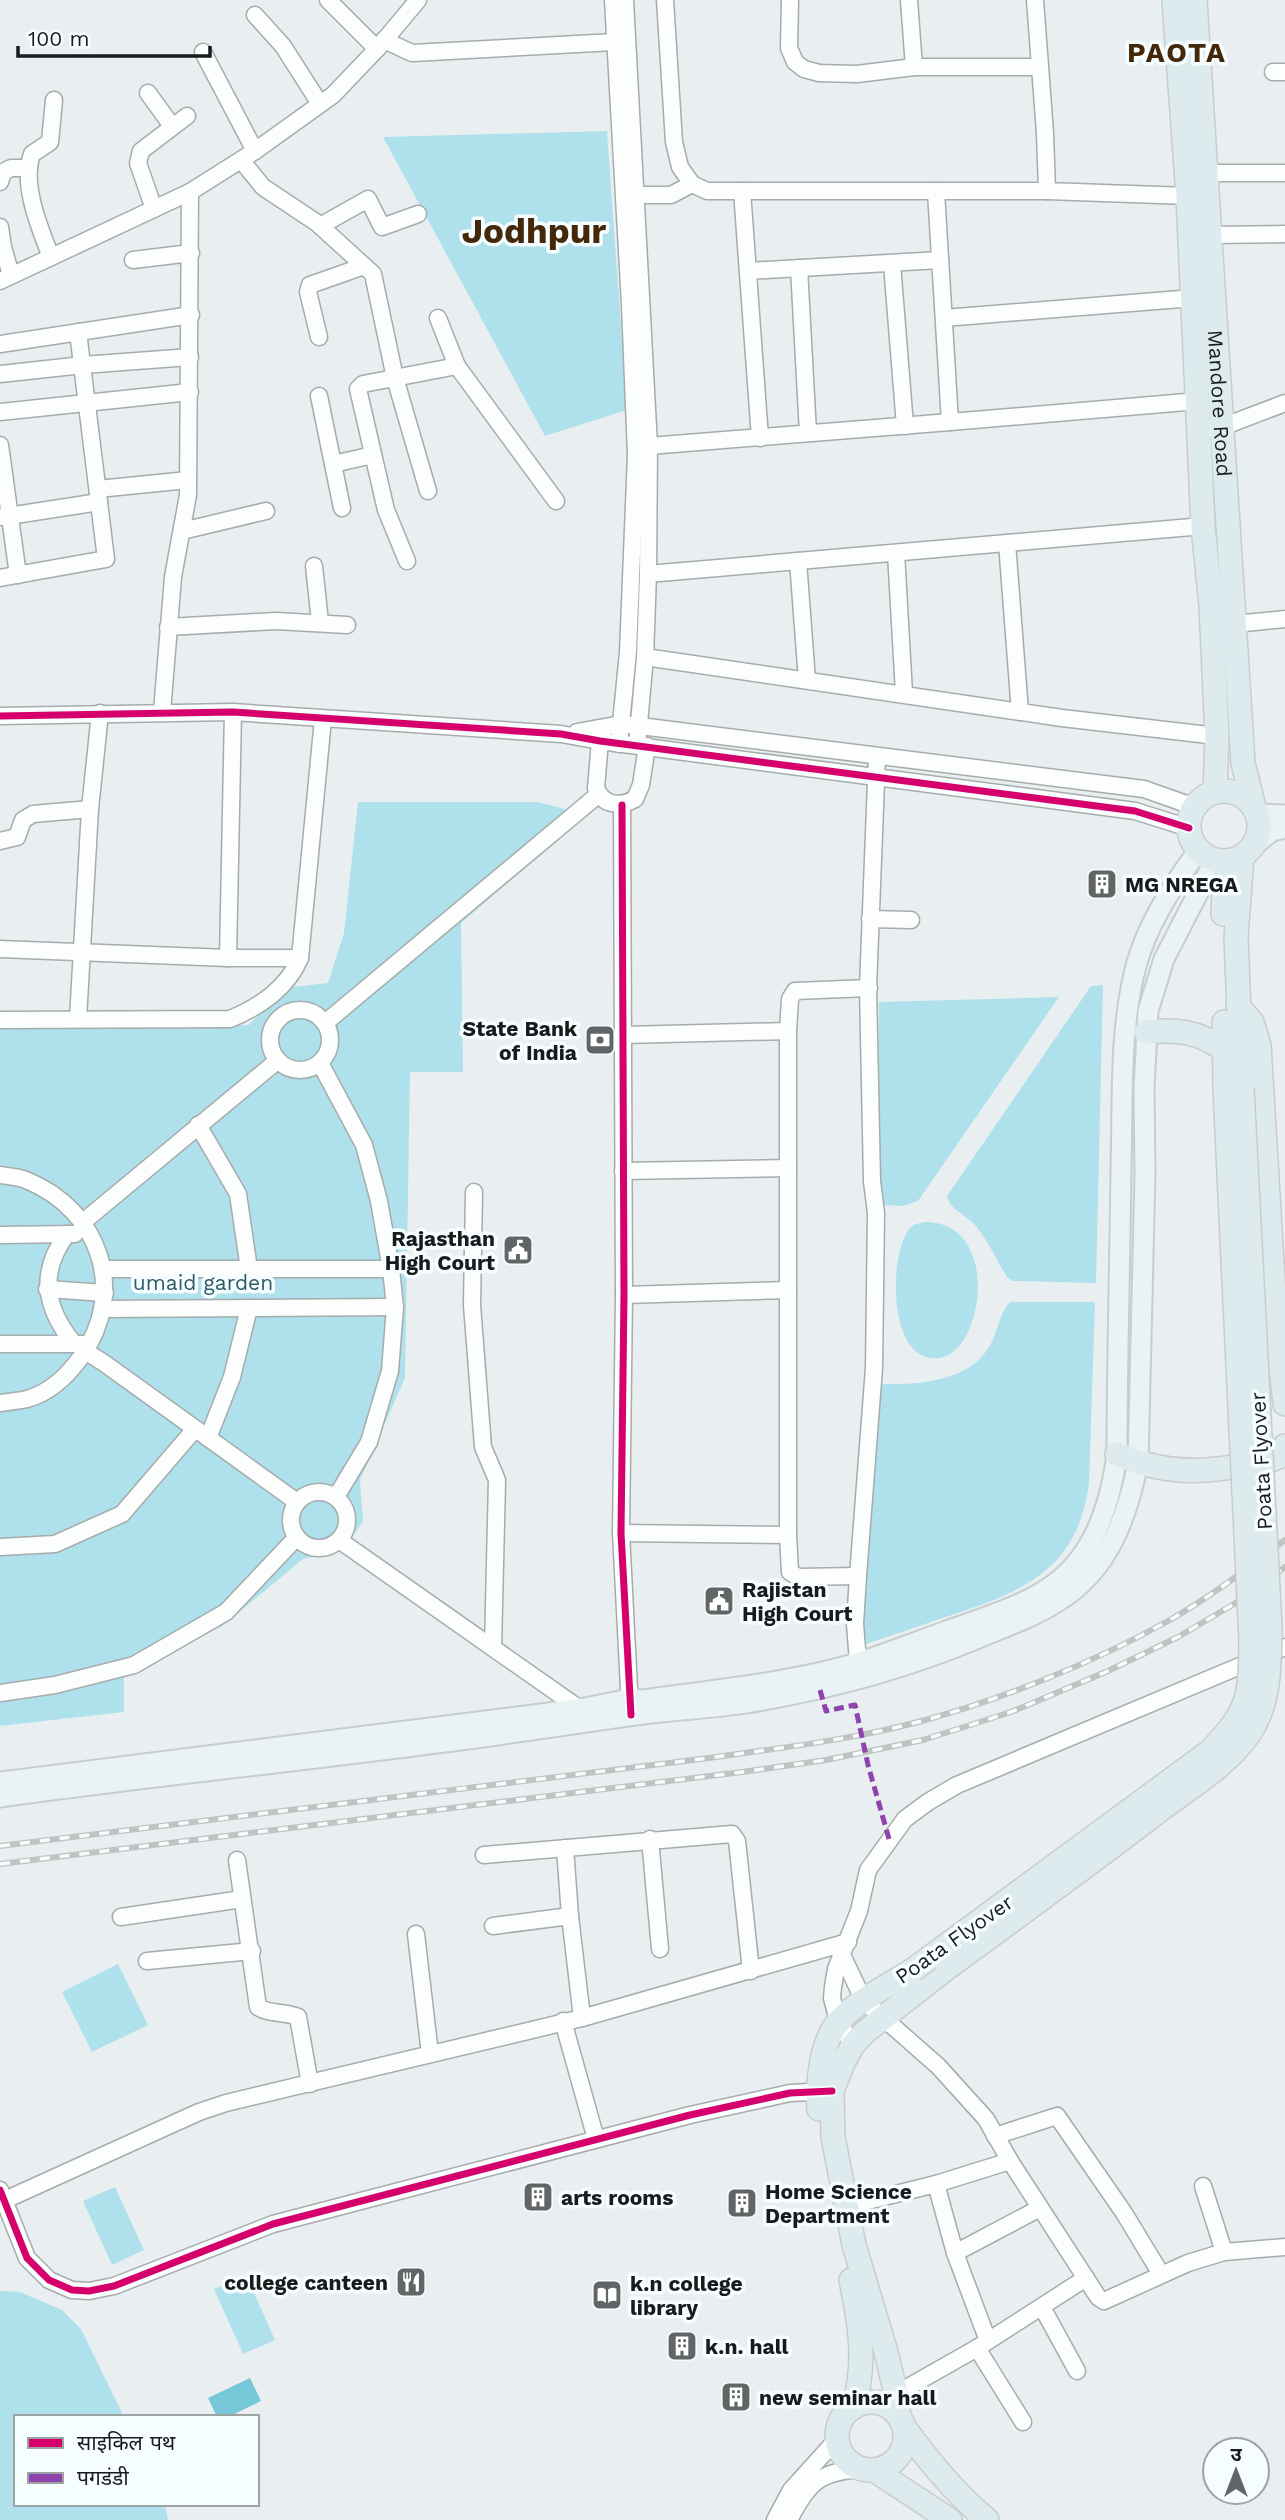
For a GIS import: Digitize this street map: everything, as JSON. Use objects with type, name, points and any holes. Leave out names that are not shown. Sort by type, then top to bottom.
[{"type":"highway","name":"Mandore Road","points":[[1174,0],[1188,196],[1198,401],[1211,428],[1235,624],[1242,763],[1255,811]]},
{"type":"highway","name":"Mandore Road","points":[[1195,0],[1210,235],[1211,428],[1203,526],[1211,606],[1217,736],[1215,792]]},
{"type":"highway","points":[[1226,791],[1246,799],[1255,811],[1259,825],[1227,854],[1190,836],[1192,817],[1207,795],[1215,792],[1226,791]]},
{"type":"highway","name":"Poata Flyover","points":[[838,2021],[913,1970],[1209,1752],[1232,1728],[1244,1710],[1250,1684],[1251,1641],[1234,1089],[1238,1006],[1236,937],[1227,854]]},
{"type":"highway","name":"Poata Flyover","points":[[853,2045],[907,1997],[1078,1873],[1219,1765],[1250,1733],[1262,1708],[1268,1685],[1270,1626],[1234,1089],[1224,1049],[1227,854]]},
{"type":"highway","points":[[1238,1006],[1252,1022],[1259,1045],[1275,1312],[1285,1404]]},
{"type":"highway","points":[[1146,1032],[1184,1031],[1202,1035],[1224,1049]]},
{"type":"highway","points":[[1117,1454],[1138,1463],[1186,1472],[1226,1469],[1271,1460],[1278,1457],[1285,1446]]},
{"type":"highway","points":[[838,2021],[822,2057],[832,2137],[855,2245],[905,2439],[895,2460],[885,2467],[869,2469]]},
{"type":"highway","points":[[853,2045],[825,2091],[822,2136],[833,2203],[862,2335],[861,2374],[853,2408]]},
{"type":"highway","points":[[950,2520],[869,2469],[846,2458],[837,2439],[838,2427],[844,2416],[864,2403],[877,2403],[900,2412],[933,2467],[958,2495],[987,2520]]},
{"type":"main road","points":[[1255,811],[1285,815]]},
{"type":"main road","points":[[0,1797],[498,1735],[630,1707],[643,1700],[816,1673],[858,1662],[983,1619],[1034,1596],[1063,1577],[1093,1538],[1114,1478],[1117,1454],[1122,1086],[1127,1009],[1136,964],[1182,872],[1227,854],[1272,831],[1285,828]]},
{"type":"main road","points":[[0,1782],[580,1709],[743,1703],[820,1690],[882,1673],[1018,1621],[1060,1600],[1097,1568],[1121,1527],[1132,1494],[1138,1463],[1146,1032],[1153,992],[1164,959],[1227,854]]},
{"type":"main road","points":[[1118,1273],[1141,1273]]},
{"type":"street","points":[[328,0],[381,45],[412,53],[614,41]]},
{"type":"street","points":[[0,227],[6,278],[190,192],[248,156],[333,95],[381,45],[418,0]]},
{"type":"street","points":[[612,0],[636,455],[628,652],[619,744]]},
{"type":"street","points":[[600,741],[596,780],[598,794],[608,802],[622,805],[635,799],[641,785],[640,726],[648,574],[649,446],[625,0]]},
{"type":"street","points":[[664,0],[674,142],[680,167],[692,184],[707,191],[1046,191],[1188,196]]},
{"type":"street","points":[[790,0],[789,48],[795,62],[804,69],[820,73],[857,74],[914,67],[1040,67]]},
{"type":"street","points":[[909,0],[914,67]]},
{"type":"street","points":[[1035,0],[1045,133],[1046,191]]},
{"type":"street","points":[[254,15],[283,46],[320,104]]},
{"type":"street","points":[[203,52],[263,187],[320,226],[373,274],[395,378],[428,491]]},
{"type":"street","points":[[148,93],[172,126]]},
{"type":"street","points":[[51,257],[36,215],[29,168],[32,154],[50,142],[54,100]]},
{"type":"street","points":[[155,209],[138,158],[141,151],[187,116]]},
{"type":"street","points":[[0,183],[6,169],[29,168]]},
{"type":"street","points":[[1206,173],[1285,173]]},
{"type":"street","points":[[635,195],[671,195],[692,184]]},
{"type":"street","points":[[742,191],[760,438]]},
{"type":"street","points":[[162,712],[173,577],[188,480],[190,192]]},
{"type":"street","points":[[936,192],[950,422]]},
{"type":"street","points":[[320,226],[368,199],[382,227],[418,214]]},
{"type":"street","points":[[1210,235],[1285,234]]},
{"type":"street","points":[[133,260],[191,254]]},
{"type":"street","points":[[748,271],[940,260]]},
{"type":"street","points":[[892,264],[905,426]]},
{"type":"street","points":[[319,337],[308,292],[310,285],[364,266]]},
{"type":"street","points":[[799,268],[808,433]]},
{"type":"street","points":[[944,318],[1193,298]]},
{"type":"street","points":[[0,344],[191,315]]},
{"type":"street","points":[[438,318],[457,366],[556,501]]},
{"type":"street","points":[[0,578],[106,559],[78,332]]},
{"type":"street","points":[[0,374],[190,357]]},
{"type":"street","points":[[407,561],[386,510],[358,389],[363,384],[457,366]]},
{"type":"street","points":[[0,412],[190,392]]},
{"type":"street","points":[[319,396],[342,508]]},
{"type":"street","points":[[649,446],[1198,401]]},
{"type":"street","points":[[1211,428],[1285,403]]},
{"type":"street","points":[[0,445],[5,516],[18,575]]},
{"type":"street","points":[[333,464],[373,455]]},
{"type":"street","points":[[5,516],[98,495],[188,480]]},
{"type":"street","points":[[182,531],[266,511]]},
{"type":"street","points":[[648,574],[1203,526]]},
{"type":"street","points":[[1007,543],[1020,712]]},
{"type":"street","points":[[896,553],[904,693]]},
{"type":"street","points":[[798,561],[807,680]]},
{"type":"street","points":[[314,566],[320,622]]},
{"type":"street","points":[[1235,624],[1285,619]]},
{"type":"street","points":[[168,627],[276,621],[347,625]]},
{"type":"street","points":[[645,657],[1020,712],[1217,736]]},
{"type":"street","points":[[228,958],[233,712]]},
{"type":"street","points":[[0,716],[233,712],[561,734],[619,744],[1192,817]]},
{"type":"street","points":[[78,1019],[90,809],[100,713]]},
{"type":"street","points":[[0,1020],[230,1018],[261,1003],[293,975],[300,958],[323,719]]},
{"type":"street","points":[[561,734],[621,724],[1144,789],[1192,817]]},
{"type":"street","points":[[858,1662],[855,1624],[874,1368],[876,1213],[872,1181],[869,988],[877,756]]},
{"type":"street","points":[[325,1023],[598,794]]},
{"type":"street","points":[[622,805],[624,1295],[621,1533],[630,1707]]},
{"type":"street","points":[[0,841],[17,837],[23,820],[33,814],[90,809]]},
{"type":"street","points":[[870,919],[911,920]]},
{"type":"street","points":[[0,949],[228,958],[300,958]]},
{"type":"street","points":[[858,1576],[793,1576],[790,1573],[788,1031],[790,999],[795,991],[869,988]]},
{"type":"street","points":[[299,1010],[318,1016],[325,1023],[331,1040],[330,1048],[320,1063],[312,1069],[293,1070],[277,1061],[269,1043],[274,1024],[281,1017],[299,1010]]},
{"type":"street","points":[[624,1035],[788,1031]]},
{"type":"street","points":[[0,1235],[67,1234],[86,1228],[198,1125],[277,1061]]},
{"type":"street","points":[[320,1063],[364,1145],[379,1201],[395,1307],[390,1371],[369,1442],[336,1497]]},
{"type":"street","points":[[198,1125],[238,1194],[248,1269]]},
{"type":"street","points":[[623,1171],[788,1168]]},
{"type":"street","points":[[0,1175],[25,1179],[64,1201],[86,1228],[97,1249],[103,1269],[100,1323],[83,1347],[70,1373],[28,1399],[0,1403]]},
{"type":"street","points":[[474,1192],[472,1305],[483,1447],[497,1480],[493,1648]]},
{"type":"street","points":[[67,1234],[55,1250],[47,1289],[59,1322],[83,1347],[104,1363],[297,1502]]},
{"type":"street","points":[[103,1269],[391,1269]]},
{"type":"street","points":[[47,1289],[103,1301],[249,1308],[395,1307]]},
{"type":"street","points":[[624,1295],[788,1290]]},
{"type":"street","points":[[0,1547],[55,1544],[122,1514],[202,1434],[232,1377],[249,1308]]},
{"type":"street","points":[[0,1344],[83,1347]]},
{"type":"street","points":[[314,1492],[324,1492],[336,1497],[343,1505],[347,1519],[339,1540],[331,1545],[314,1547],[297,1537],[291,1519],[297,1502],[314,1492]]},
{"type":"street","points":[[621,1533],[788,1535]]},
{"type":"street","points":[[0,1693],[55,1685],[134,1665],[226,1612],[297,1537]]},
{"type":"street","points":[[339,1540],[580,1709]]},
{"type":"street","points":[[853,2045],[838,2021],[832,1998],[836,1969],[859,1911],[868,1871],[905,1819],[957,1785],[1285,1647]]},
{"type":"street","points":[[484,1855],[732,1834],[737,1842],[751,1971]]},
{"type":"street","points":[[650,1839],[660,1949]]},
{"type":"street","points":[[565,1848],[582,2018]]},
{"type":"street","points":[[237,1860],[258,2007],[265,2011],[298,2017],[310,2084]]},
{"type":"street","points":[[121,1917],[242,1899]]},
{"type":"street","points":[[493,1926],[570,1916]]},
{"type":"street","points":[[416,1934],[430,2054]]},
{"type":"street","points":[[825,2091],[778,2096],[596,2139],[273,2224],[114,2286],[89,2291],[72,2290],[49,2280],[27,2258],[2,2195],[226,2103],[582,2018],[751,1971],[845,1949]]},
{"type":"street","points":[[845,1949],[864,2001],[938,2066],[971,2100],[1098,2297],[1107,2301],[1161,2274],[1224,2252],[1285,2247]]},
{"type":"street","points":[[147,1961],[252,1951]]},
{"type":"street","points":[[563,2021],[596,2139]]},
{"type":"street","points":[[995,2136],[1057,2116],[1124,2213],[1161,2274]]},
{"type":"street","points":[[847,2206],[936,2184],[1010,2161]]},
{"type":"street","points":[[936,2184],[982,2345],[1023,2422]]},
{"type":"street","points":[[1203,2186],[1224,2252]]},
{"type":"street","points":[[955,2253],[1040,2208]]},
{"type":"street","points":[[900,2412],[982,2345],[1086,2278]]},
{"type":"street","points":[[1042,2307],[1077,2371]]},
{"type":"street","points":[[775,2520],[791,2490],[837,2439]]},
{"type":"street","points":[[789,2520],[808,2490],[818,2480],[839,2470],[869,2469]]},
{"type":"green space","points":[[607,131],[627,410],[545,436],[383,137]]},
{"type":"green space","name":"umaid garden","points":[[358,802],[538,802],[587,815],[461,923],[463,1072],[410,1072],[405,1378],[360,1480],[363,1522],[342,1550],[303,1559],[221,1627],[124,1670],[124,1712],[0,1726],[0,1028],[249,1025],[283,988],[328,983],[344,933]]},
{"type":"green space","points":[[1103,985],[1096,1283],[1013,1281],[1007,1277],[979,1230],[954,1208],[947,1196],[1091,986]]},
{"type":"green space","points":[[1059,997],[918,1201],[903,1206],[877,1205],[879,1002]]},
{"type":"green space","points":[[925,1222],[950,1228],[966,1242],[975,1263],[978,1287],[975,1312],[967,1334],[955,1350],[940,1358],[923,1356],[910,1345],[901,1327],[897,1305],[898,1260],[903,1241],[910,1228]]},
{"type":"green space","points":[[1010,1302],[1095,1302],[1089,1484],[1083,1513],[1073,1537],[1060,1557],[1043,1572],[1003,1596],[860,1646],[878,1384],[938,1380],[966,1369],[987,1350]]},
{"type":"green space","points":[[118,1964],[148,2025],[92,2052],[62,1992]]},
{"type":"green space","points":[[115,2187],[144,2250],[112,2265],[83,2201]]},
{"type":"green space","points":[[246,2275],[275,2340],[243,2354],[214,2289]]},
{"type":"green space","points":[[0,2291],[20,2292],[62,2310],[81,2329],[123,2415],[14,2415],[14,2506],[165,2506],[168,2520],[0,2520]]},
{"type":"shaded area","points":[[250,2378],[261,2401],[232,2415],[216,2415],[208,2398]]},
{"type":"railway","points":[[0,1846],[709,1758],[814,1743],[918,1722],[1013,1691],[1109,1651],[1198,1603],[1285,1540]]},
{"type":"railway","points":[[0,1864],[742,1772],[826,1760],[923,1740],[1011,1712],[1108,1671],[1178,1637],[1234,1604],[1285,1567]]},
{"type":"marked path","points":[[820,1690],[826,1711],[855,1705],[868,1765],[889,1839]]},
{"type":"cycle path","points":[[0,716],[233,712],[561,734],[1135,811],[1189,828]]},
{"type":"cycle path","points":[[622,805],[624,1295],[621,1533],[631,1715]]},
{"type":"cycle path","points":[[0,2190],[27,2258],[49,2280],[72,2290],[89,2291],[114,2286],[273,2224],[690,2115],[790,2093],[832,2091]]},
{"type":"place","name":"MG NREGA","points":[[1102,884]]},
{"type":"place","name":"State Bank of India","points":[[600,1040]]},
{"type":"place","name":"Rajasthan High Court","points":[[518,1250]]},
{"type":"place","name":"Rajistan High Court","points":[[719,1601]]},
{"type":"place","name":"arts rooms","points":[[538,2197]]},
{"type":"place","name":"Home Science Department","points":[[742,2203]]},
{"type":"place","name":"college canteen","points":[[411,2282]]},
{"type":"place","name":"k.n college library","points":[[607,2295]]},
{"type":"place","name":"k.n. hall","points":[[682,2346]]},
{"type":"place","name":"new seminar hall","points":[[736,2397]]},
{"type":"district","name":"PAOTA","points":[[1177,52]]},
{"type":"district","name":"Jodhpur","points":[[534,231]]}]
